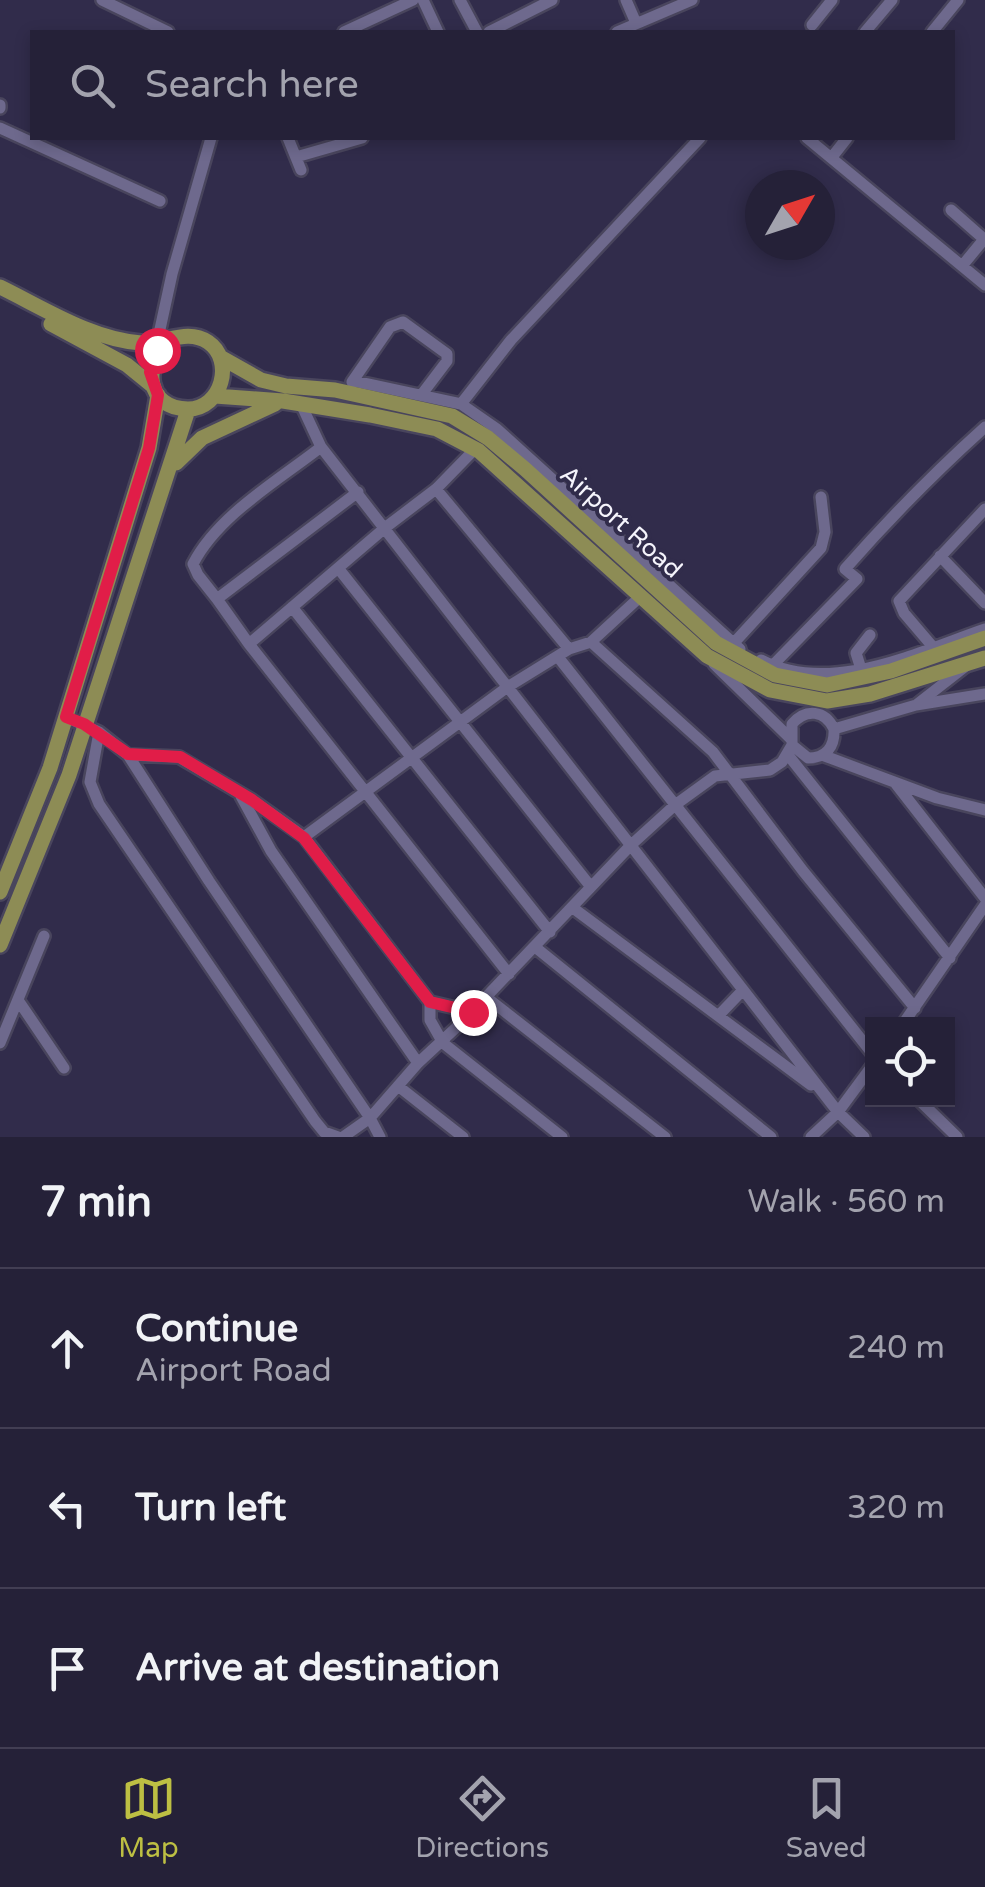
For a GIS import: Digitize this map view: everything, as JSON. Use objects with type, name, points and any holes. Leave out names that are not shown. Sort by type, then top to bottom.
[{"type":"main road","points":[[0,286],[103,336],[164,341],[190,334],[210,343],[222,358],[223,378],[215,396],[202,406],[188,410],[172,406],[127,365],[0,298]]},
{"type":"main road","points":[[0,892],[50,768],[149,448],[156,391],[150,372],[164,341]]},
{"type":"main road","name":"Airport Road","points":[[222,358],[261,380],[335,390],[452,416],[488,438],[716,643],[775,675],[827,685],[892,671],[985,638]]},
{"type":"main road","name":"Airport Road","points":[[215,396],[301,404],[437,429],[475,449],[515,480],[707,656],[770,690],[810,705],[870,694],[977,661]]},
{"type":"main road","points":[[168,474],[186,450],[202,438],[283,402]]},
{"type":"main road","points":[[0,945],[91,728],[188,410]]},
{"type":"street","points":[[102,0],[164,30]]},
{"type":"street","points":[[348,30],[414,0]]},
{"type":"street","points":[[423,0],[437,30]]},
{"type":"street","points":[[460,0],[476,30]]},
{"type":"street","points":[[493,30],[552,0]]},
{"type":"street","points":[[626,0],[636,23]]},
{"type":"street","points":[[620,30],[673,4],[692,0]]},
{"type":"street","points":[[812,25],[832,0]]},
{"type":"street","points":[[868,30],[892,0]]},
{"type":"street","points":[[934,30],[958,0]]},
{"type":"street","points":[[0,128],[160,201]]},
{"type":"street","points":[[164,341],[175,261],[210,140]]},
{"type":"street","points":[[289,140],[301,170]]},
{"type":"street","points":[[296,157],[355,140]]},
{"type":"street","points":[[461,404],[511,340],[695,140]]},
{"type":"street","points":[[810,140],[985,286]]},
{"type":"street","points":[[832,157],[845,140]]},
{"type":"street","points":[[951,210],[982,246],[962,266]]},
{"type":"street","points":[[335,390],[354,381],[390,327],[403,322],[447,354],[447,361],[422,394]]},
{"type":"street","points":[[354,381],[461,404],[497,428],[732,645],[772,666],[826,674],[861,669],[985,629]]},
{"type":"street","points":[[301,404],[321,447],[838,1112],[864,1137]]},
{"type":"street","points":[[772,666],[857,579],[846,569],[860,553],[938,470],[985,427]]},
{"type":"street","points":[[321,447],[253,500],[199,553],[194,564],[198,576],[509,974]]},
{"type":"street","points":[[249,644],[386,526],[436,489],[475,449]]},
{"type":"street","points":[[436,489],[675,805],[865,1043]]},
{"type":"street","points":[[217,599],[358,492]]},
{"type":"street","points":[[732,645],[821,548],[825,532],[821,497]]},
{"type":"street","points":[[932,647],[904,613],[900,601],[985,509]]},
{"type":"street","points":[[940,556],[985,604]]},
{"type":"street","points":[[338,568],[591,887]]},
{"type":"street","points":[[304,838],[509,686],[563,653],[590,642],[641,596]]},
{"type":"street","points":[[292,607],[550,932]]},
{"type":"street","points":[[861,669],[856,653],[870,635]]},
{"type":"street","points":[[590,642],[713,752],[792,858],[916,1008]]},
{"type":"street","points":[[707,656],[790,746],[950,958]]},
{"type":"street","points":[[916,705],[977,661]]},
{"type":"street","points":[[834,729],[916,705],[985,694]]},
{"type":"street","points":[[91,728],[90,782],[98,804],[315,1120],[324,1132],[341,1137],[370,1118],[418,1063],[443,1043],[631,844],[675,805],[716,776],[770,770],[790,746],[792,724],[810,705],[834,729],[833,745],[822,756]]},
{"type":"street","points":[[66,717],[91,728],[128,754],[209,882],[370,1118],[377,1137]]},
{"type":"street","points":[[790,746],[808,758],[822,756],[896,784],[985,810]]},
{"type":"street","points":[[128,754],[180,757],[304,838],[430,1002],[430,1020],[443,1043],[562,1137]]},
{"type":"street","points":[[896,784],[985,902],[909,1017]]},
{"type":"street","points":[[238,792],[271,851],[418,1063]]},
{"type":"street","points":[[573,908],[826,1096]]},
{"type":"street","points":[[0,1042],[44,936]]},
{"type":"street","points":[[535,947],[771,1137]]},
{"type":"street","points":[[719,1015],[744,990]]},
{"type":"street","points":[[486,997],[665,1137]]},
{"type":"street","points":[[18,1000],[64,1068]]},
{"type":"street","points":[[430,1002],[473,1012]]},
{"type":"street","points":[[811,1137],[838,1112],[865,1075]]},
{"type":"street","points":[[398,1086],[463,1137]]},
{"type":"street","points":[[926,1107],[957,1137]]},
{"type":"route","points":[[157,350],[150,372],[158,395],[149,448],[66,717],[98,732],[128,754],[180,757],[252,800],[304,838],[430,1002],[473,1012]]}]
